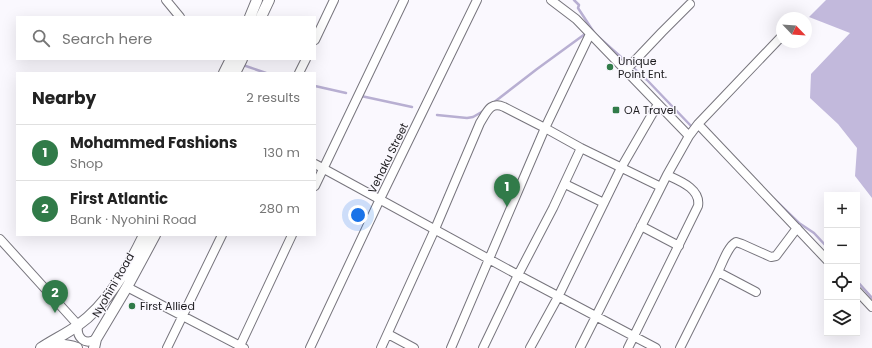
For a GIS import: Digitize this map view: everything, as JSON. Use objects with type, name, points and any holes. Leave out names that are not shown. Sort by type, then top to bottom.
[{"type":"main road","points":[[250,16],[257,0]]},
{"type":"main road","points":[[261,16],[269,0]]},
{"type":"main road","points":[[224,72],[230,60]]},
{"type":"main road","points":[[236,72],[242,60]]},
{"type":"main road","name":"Nyohini Road","points":[[40,348],[78,325],[95,311],[125,272],[143,236]]},
{"type":"main road","name":"Nyohini Road","points":[[95,343],[154,236]]},
{"type":"main road","points":[[40,348],[61,344],[76,348]]},
{"type":"street","points":[[166,0],[179,16]]},
{"type":"street","points":[[316,38],[334,0]]},
{"type":"street","points":[[316,184],[404,0]]},
{"type":"street","name":"Vehaku Street","points":[[310,348],[476,0]]},
{"type":"street","points":[[551,0],[576,19],[689,136]]},
{"type":"street","points":[[625,71],[690,4]]},
{"type":"street","points":[[451,348],[546,128],[590,34]]},
{"type":"street","points":[[580,348],[661,187],[689,136],[698,124],[776,42]]},
{"type":"street","points":[[300,72],[306,60]]},
{"type":"street","points":[[530,348],[558,296],[621,168],[658,104]]},
{"type":"street","points":[[381,348],[435,229],[480,122],[490,108],[495,105],[499,105],[546,128],[581,148],[661,187]]},
{"type":"street","points":[[698,124],[824,257]]},
{"type":"street","points":[[483,348],[518,276],[554,208],[581,148]]},
{"type":"street","points":[[316,164],[518,276],[656,348]]},
{"type":"street","points":[[628,348],[698,206],[698,196],[691,188],[668,175]]},
{"type":"street","points":[[565,184],[604,203]]},
{"type":"street","points":[[641,226],[679,246]]},
{"type":"street","points":[[680,348],[733,243],[736,242],[742,244],[771,257],[776,256],[797,228]]},
{"type":"street","points":[[167,348],[222,236]]},
{"type":"street","points":[[127,287],[241,347],[292,236]]},
{"type":"street","points":[[0,239],[78,325],[77,331],[79,337],[83,340],[89,342],[92,341],[95,343]]},
{"type":"street","points":[[718,272],[756,292]]},
{"type":"street","points":[[860,294],[872,307]]},
{"type":"street","points":[[388,334],[414,348]]},
{"type":"shaded area","points":[[826,0],[872,0],[872,198],[855,176],[857,148],[838,124],[810,98],[811,74],[850,33],[812,18],[812,14]]},
{"type":"waterway","points":[[574,0],[579,5],[578,8],[595,34],[647,80],[693,128]]},
{"type":"waterway","points":[[493,103],[585,34]]},
{"type":"waterway","points":[[243,65],[263,72]]},
{"type":"waterway","points":[[316,86],[346,93]]},
{"type":"waterway","points":[[361,96],[412,107]]},
{"type":"waterway","points":[[437,115],[467,118],[473,117],[485,110]]},
{"type":"waterway","points":[[774,199],[799,223],[814,233],[824,244]]},
{"type":"waterway","points":[[860,284],[872,298]]},
{"type":"place","name":"Unique Point Ent.","points":[[610,67]]},
{"type":"place","name":"OA Travel","points":[[616,110]]},
{"type":"place","name":"Mohammed Fashions","points":[[507,207]]},
{"type":"place","name":"First Allied","points":[[132,306]]},
{"type":"place","name":"First Atlantic","points":[[55,313]]}]
